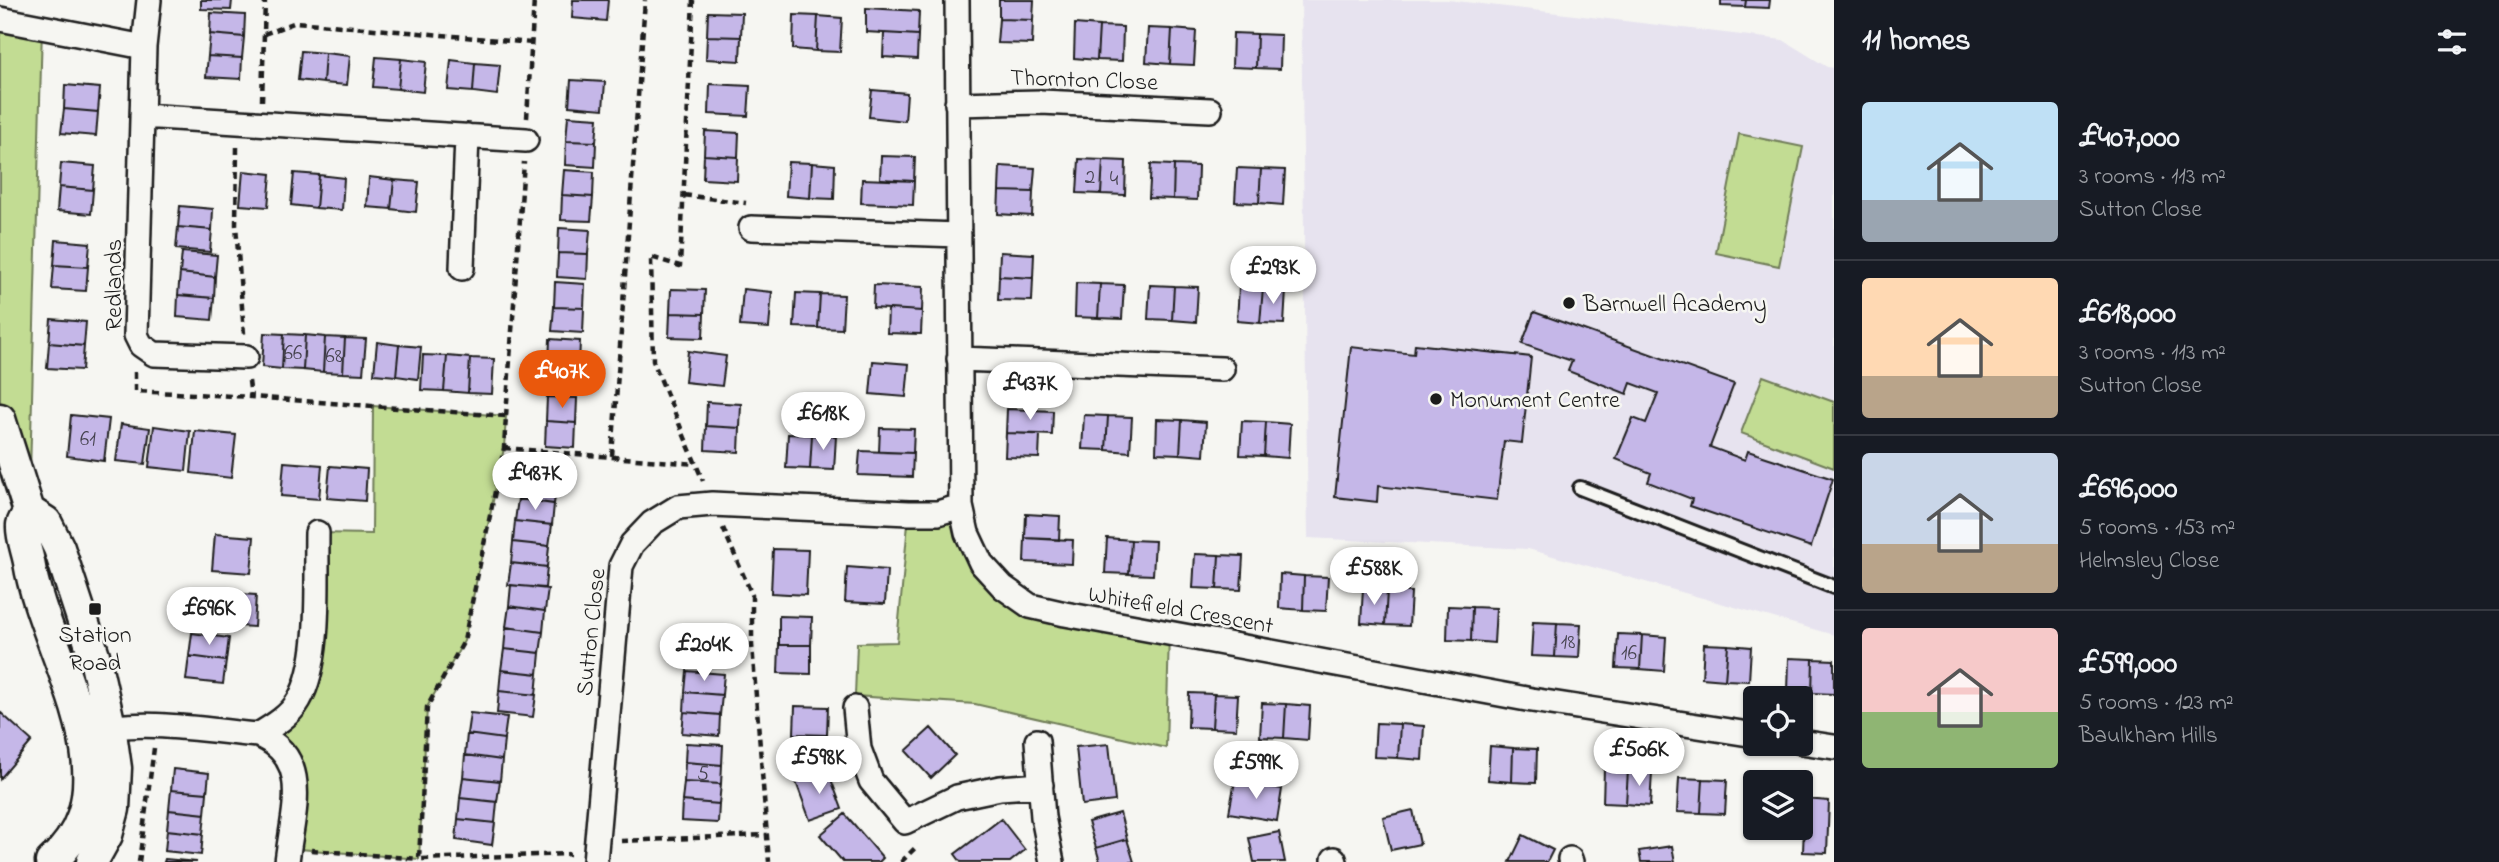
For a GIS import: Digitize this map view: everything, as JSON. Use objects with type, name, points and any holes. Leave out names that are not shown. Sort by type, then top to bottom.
[{"type":"street","name":"Redlands","points":[[149,0],[144,47],[136,335],[141,345],[153,354],[246,357]]},
{"type":"street","name":"Whitefield Crescent","points":[[957,0],[961,506],[967,533],[981,563],[1003,587],[1030,606],[1532,700],[1743,733]]},
{"type":"street","points":[[0,19],[144,47]]},
{"type":"street","name":"Thornton Close","points":[[957,104],[1041,102],[1210,110]]},
{"type":"street","points":[[142,116],[526,140]]},
{"type":"street","points":[[463,268],[467,136]]},
{"type":"street","points":[[751,228],[959,235]]},
{"type":"street","points":[[960,359],[1222,369]]},
{"type":"street","points":[[0,419],[6,460],[29,511],[46,522],[59,548],[94,655],[97,731],[87,806],[78,830],[65,850],[51,862]]},
{"type":"street","name":"Sutton Close","points":[[596,852],[621,566],[632,544],[652,523],[678,507],[712,504],[909,513],[938,513],[961,506]]},
{"type":"street","points":[[258,735],[280,721],[298,703],[309,681],[314,645],[317,533]]},
{"type":"street","points":[[855,708],[859,750],[871,781],[905,822],[957,797],[1000,788],[1041,785]]},
{"type":"street","points":[[97,731],[157,726],[258,735],[274,742],[288,756],[295,776],[288,855]]},
{"type":"street","points":[[92,862],[107,835],[114,809],[116,768],[97,731]]},
{"type":"street","points":[[1037,741],[1043,817],[1052,862]]},
{"type":"street","points":[[1813,744],[1834,747]]},
{"type":"lane","points":[[1580,488],[1834,587]]},
{"type":"path","points":[[262,124],[265,0]]},
{"type":"path","points":[[419,859],[427,707],[464,641],[504,448],[534,0]]},
{"type":"path","points":[[612,456],[645,0]]},
{"type":"path","points":[[693,0],[680,266],[650,257],[653,361],[752,595],[752,645],[769,862]]},
{"type":"path","points":[[264,34],[296,22],[532,43]]},
{"type":"path","points":[[237,122],[236,225],[251,397]]},
{"type":"path","points":[[684,195],[750,203],[751,228]]},
{"type":"path","points":[[136,335],[135,391],[506,416]]},
{"type":"path","points":[[504,448],[696,464]]},
{"type":"path","points":[[139,862],[157,726]]},
{"type":"path","points":[[288,855],[419,859],[596,852],[767,835]]},
{"type":"shaded area","name":"Barnwell Academy","points":[[1301,0],[1448,0],[1783,40],[1827,67],[1834,68],[1834,635],[1528,549],[1308,538]]},
{"type":"green space","points":[[0,19],[42,27],[29,511],[0,419]]},
{"type":"green space","points":[[1739,134],[1803,147],[1779,266],[1716,253]]},
{"type":"green space","points":[[1763,376],[1834,402],[1834,468],[1741,433]]},
{"type":"green space","points":[[373,406],[506,416],[504,448],[464,641],[427,707],[419,859],[288,848],[295,795],[274,742],[298,703],[317,533],[372,534]]},
{"type":"green space","points":[[961,506],[1003,587],[1169,633],[1166,748],[975,704],[855,696],[857,643],[897,642],[909,513]]},
{"type":"building","points":[[201,0],[232,0],[231,10],[201,9]]},
{"type":"building","points":[[573,0],[608,0],[606,21],[572,18]]},
{"type":"building","points":[[999,0],[1034,0],[1033,20],[999,19]]},
{"type":"building","points":[[1721,0],[1746,0],[1745,7],[1721,6]]},
{"type":"building","points":[[1746,0],[1770,0],[1769,8],[1745,7]]},
{"type":"building","points":[[866,8],[919,11],[918,35],[866,32]]},
{"type":"building","points":[[708,12],[742,13],[741,37],[707,36]]},
{"type":"building","points":[[211,13],[245,15],[244,37],[210,34]]},
{"type":"building","points":[[794,15],[818,16],[816,51],[793,49]]},
{"type":"building","points":[[818,16],[842,18],[840,52],[816,51]]},
{"type":"building","points":[[999,19],[1033,20],[1032,44],[997,43]]},
{"type":"building","points":[[1075,24],[1099,26],[1097,60],[1074,58]]},
{"type":"building","points":[[1099,26],[1123,27],[1122,61],[1097,60]]},
{"type":"building","points":[[1148,28],[1172,29],[1170,64],[1146,62]]},
{"type":"building","points":[[1172,29],[1196,31],[1194,65],[1170,64]]},
{"type":"building","points":[[884,33],[918,35],[917,59],[883,57]]},
{"type":"building","points":[[1233,33],[1257,34],[1256,68],[1232,67]]},
{"type":"building","points":[[210,34],[244,37],[242,58],[208,56]]},
{"type":"building","points":[[1257,34],[1281,35],[1280,69],[1256,68]]},
{"type":"building","points":[[707,36],[741,37],[740,61],[706,59]]},
{"type":"building","points":[[301,51],[325,53],[323,83],[298,80]]},
{"type":"building","points":[[325,53],[350,56],[347,85],[323,83]]},
{"type":"building","points":[[208,56],[242,58],[241,79],[206,77]]},
{"type":"building","points":[[376,57],[401,59],[398,89],[373,87]]},
{"type":"building","points":[[401,59],[426,62],[423,92],[398,89]]},
{"type":"building","points":[[451,60],[475,63],[473,92],[448,90]]},
{"type":"building","points":[[475,63],[500,65],[497,95],[473,92]]},
{"type":"building","points":[[571,80],[605,82],[603,109],[569,106]]},
{"type":"building","points":[[710,84],[750,86],[748,116],[709,114]]},
{"type":"building","points":[[65,85],[100,88],[98,112],[64,109]]},
{"type":"building","points":[[872,90],[907,93],[905,121],[869,117]]},
{"type":"building","points":[[64,109],[98,112],[96,136],[61,133]]},
{"type":"building","points":[[568,116],[598,118],[596,142],[566,141]]},
{"type":"building","points":[[705,131],[739,133],[738,157],[704,155]]},
{"type":"building","points":[[566,141],[596,142],[595,167],[565,165]]},
{"type":"building","points":[[704,155],[738,157],[737,181],[703,179]]},
{"type":"building","points":[[881,156],[915,157],[914,181],[880,179]]},
{"type":"building","points":[[1079,159],[1103,160],[1101,194],[1077,193]]},
{"type":"building","points":[[1103,160],[1126,161],[1125,195],[1101,194]]},
{"type":"building","points":[[788,162],[812,163],[810,198],[786,196]]},
{"type":"building","points":[[61,163],[95,166],[93,190],[59,187]]},
{"type":"building","points":[[812,163],[835,165],[834,199],[810,198]]},
{"type":"building","points":[[1151,164],[1174,165],[1173,199],[1149,198]]},
{"type":"building","points":[[1174,165],[1198,166],[1197,200],[1173,199]]},
{"type":"building","points":[[1000,166],[1035,168],[1033,192],[999,191]]},
{"type":"building","points":[[1237,168],[1261,169],[1259,203],[1235,202]]},
{"type":"building","points":[[1261,169],[1285,170],[1283,205],[1259,203]]},
{"type":"building","points":[[564,170],[594,172],[593,197],[562,195]]},
{"type":"building","points":[[243,171],[271,174],[268,207],[240,205]]},
{"type":"building","points":[[294,173],[319,175],[316,208],[291,205]]},
{"type":"building","points":[[319,175],[344,178],[342,210],[316,208]]},
{"type":"building","points":[[369,177],[394,180],[391,209],[367,207]]},
{"type":"building","points":[[862,179],[914,181],[913,205],[861,203]]},
{"type":"building","points":[[394,180],[419,182],[416,212],[391,209]]},
{"type":"building","points":[[59,187],[93,190],[91,214],[57,211]]},
{"type":"building","points":[[999,191],[1033,192],[1032,216],[998,214]]},
{"type":"building","points":[[562,195],[593,197],[591,221],[561,220]]},
{"type":"building","points":[[180,206],[213,209],[212,230],[178,227]]},
{"type":"building","points":[[178,227],[212,230],[210,252],[176,249]]},
{"type":"building","points":[[559,228],[590,230],[588,254],[558,253]]},
{"type":"building","points":[[56,240],[90,243],[88,267],[54,265]]},
{"type":"building","points":[[182,252],[217,255],[215,277],[180,273]]},
{"type":"building","points":[[1000,252],[1034,254],[1033,278],[999,276]]},
{"type":"building","points":[[558,253],[588,254],[587,279],[557,277]]},
{"type":"building","points":[[54,265],[88,267],[86,291],[52,289]]},
{"type":"building","points":[[180,273],[215,277],[214,298],[178,295]]},
{"type":"building","points":[[999,276],[1033,278],[1032,301],[998,300]]},
{"type":"building","points":[[555,282],[585,284],[584,308],[554,307]]},
{"type":"building","points":[[1076,283],[1100,284],[1098,318],[1075,317]]},
{"type":"building","points":[[1100,284],[1124,285],[1122,319],[1098,318]]},
{"type":"building","points":[[874,285],[923,287],[922,311],[873,308]]},
{"type":"building","points":[[1150,285],[1174,286],[1172,320],[1148,319]]},
{"type":"building","points":[[1174,286],[1198,287],[1196,322],[1172,320]]},
{"type":"building","points":[[1239,287],[1263,288],[1260,323],[1237,321]]},
{"type":"building","points":[[1263,288],[1286,290],[1284,324],[1260,323]]},
{"type":"building","points":[[671,289],[705,290],[704,314],[670,313]]},
{"type":"building","points":[[743,289],[772,292],[769,328],[740,326]]},
{"type":"building","points":[[796,293],[820,294],[818,328],[794,327]]},
{"type":"building","points":[[820,294],[844,295],[842,329],[818,328]]},
{"type":"building","points":[[178,295],[214,298],[212,320],[177,317]]},
{"type":"building","points":[[554,307],[584,308],[583,333],[552,331]]},
{"type":"building","points":[[888,309],[922,311],[921,334],[887,333]]},
{"type":"building","points":[[1534,312],[1734,384],[1710,447],[1745,460],[1748,451],[1833,479],[1811,547],[1690,506],[1692,499],[1648,482],[1651,473],[1616,459],[1633,418],[1646,423],[1658,393],[1631,383],[1627,394],[1568,371],[1572,361],[1522,344]]},
{"type":"building","points":[[670,313],[704,314],[703,338],[669,337]]},
{"type":"building","points":[[51,319],[86,322],[84,346],[49,343]]},
{"type":"building","points":[[264,333],[284,334],[282,369],[262,367]]},
{"type":"building","points":[[284,334],[305,335],[303,370],[282,369]]},
{"type":"building","points":[[305,335],[325,337],[323,372],[303,370]]},
{"type":"building","points":[[325,337],[345,338],[343,373],[323,372]]},
{"type":"building","points":[[345,338],[366,339],[363,374],[343,373]]},
{"type":"building","points":[[550,339],[580,341],[579,365],[549,363]]},
{"type":"building","points":[[377,342],[399,345],[396,376],[374,374]]},
{"type":"building","points":[[49,343],[84,346],[82,370],[47,368]]},
{"type":"building","name":"Monument Centre","points":[[1415,344],[1531,357],[1522,443],[1504,441],[1497,500],[1378,486],[1377,502],[1335,497],[1351,347],[1414,354]]},
{"type":"building","points":[[399,345],[421,347],[418,379],[396,376]]},
{"type":"building","points":[[688,351],[726,356],[722,386],[685,382]]},
{"type":"building","points":[[423,355],[447,356],[444,391],[421,390]]},
{"type":"building","points":[[447,356],[470,358],[468,393],[444,391]]},
{"type":"building","points":[[470,358],[494,359],[492,394],[468,393]]},
{"type":"building","points":[[873,361],[909,364],[906,397],[870,394]]},
{"type":"building","points":[[549,363],[579,365],[578,390],[548,388]]},
{"type":"building","points":[[547,397],[577,398],[576,423],[546,421]]},
{"type":"building","points":[[707,402],[741,404],[740,428],[706,426]]},
{"type":"building","points":[[1007,409],[1053,411],[1052,435],[1006,433]]},
{"type":"building","points":[[71,415],[109,419],[104,461],[67,456]]},
{"type":"building","points":[[1084,415],[1108,416],[1106,450],[1082,449]]},
{"type":"building","points":[[1108,416],[1132,417],[1130,452],[1106,450]]},
{"type":"building","points":[[1157,419],[1182,420],[1180,454],[1156,453]]},
{"type":"building","points":[[1182,420],[1206,422],[1204,456],[1180,454]]},
{"type":"building","points":[[546,421],[576,423],[575,448],[545,446]]},
{"type":"building","points":[[1242,421],[1266,422],[1264,456],[1240,455]]},
{"type":"building","points":[[1266,422],[1290,424],[1288,458],[1264,456]]},
{"type":"building","points":[[121,424],[150,428],[145,464],[116,461]]},
{"type":"building","points":[[154,426],[190,431],[186,471],[149,467]]},
{"type":"building","points":[[706,426],[740,428],[739,452],[705,450]]},
{"type":"building","points":[[880,428],[914,429],[913,453],[879,452]]},
{"type":"building","points":[[195,431],[236,435],[231,478],[191,473]]},
{"type":"building","points":[[1006,433],[1040,434],[1039,458],[1005,457]]},
{"type":"building","points":[[788,434],[812,435],[810,469],[786,468]]},
{"type":"building","points":[[812,435],[836,436],[834,470],[810,469]]},
{"type":"building","points":[[860,451],[913,453],[912,477],[858,475]]},
{"type":"building","points":[[522,457],[559,461],[557,482],[520,478]]},
{"type":"building","points":[[284,462],[322,465],[319,499],[281,496]]},
{"type":"building","points":[[330,466],[367,469],[365,501],[327,498]]},
{"type":"building","points":[[520,478],[557,482],[554,504],[518,499]]},
{"type":"building","points":[[518,499],[554,504],[552,525],[515,521]]},
{"type":"building","points":[[1026,514],[1060,516],[1059,540],[1025,538]]},
{"type":"building","points":[[515,521],[552,525],[549,546],[513,542]]},
{"type":"building","points":[[215,534],[254,537],[251,573],[212,570]]},
{"type":"building","points":[[1025,538],[1073,540],[1072,564],[1024,562]]},
{"type":"building","points":[[1107,538],[1131,540],[1129,574],[1105,573]]},
{"type":"building","points":[[1131,540],[1155,541],[1153,575],[1129,574]]},
{"type":"building","points":[[513,542],[549,546],[547,567],[511,563]]},
{"type":"building","points":[[773,549],[808,550],[806,595],[771,593]]},
{"type":"building","points":[[1195,554],[1219,555],[1217,589],[1193,588]]},
{"type":"building","points":[[1219,555],[1243,556],[1241,590],[1217,589]]},
{"type":"building","points":[[511,563],[547,567],[545,588],[508,585]]},
{"type":"building","points":[[847,567],[887,570],[885,604],[845,602]]},
{"type":"building","points":[[1280,574],[1304,576],[1303,610],[1279,608]]},
{"type":"building","points":[[1304,576],[1328,577],[1326,611],[1303,610]]},
{"type":"building","points":[[511,585],[548,589],[545,611],[509,606]]},
{"type":"building","points":[[1363,589],[1387,591],[1385,625],[1361,623]]},
{"type":"building","points":[[1387,591],[1411,592],[1409,626],[1385,625]]},
{"type":"building","points":[[210,592],[256,595],[254,627],[207,624]]},
{"type":"building","points":[[509,606],[545,611],[543,632],[506,627]]},
{"type":"building","points":[[1448,606],[1472,607],[1471,641],[1447,640]]},
{"type":"building","points":[[1472,607],[1496,608],[1494,643],[1471,641]]},
{"type":"building","points":[[779,616],[812,617],[811,645],[779,645]]},
{"type":"building","points":[[1533,622],[1557,623],[1555,657],[1531,656]]},
{"type":"building","points":[[1557,623],[1581,624],[1579,658],[1555,657]]},
{"type":"building","points":[[506,627],[543,632],[540,653],[504,649]]},
{"type":"building","points":[[192,633],[229,638],[226,661],[189,656]]},
{"type":"building","points":[[1618,634],[1642,635],[1640,669],[1616,668]]},
{"type":"building","points":[[1642,635],[1666,637],[1664,671],[1640,669]]},
{"type":"building","points":[[1704,644],[1728,645],[1725,680],[1702,678]]},
{"type":"building","points":[[779,645],[811,645],[811,674],[778,673]]},
{"type":"building","points":[[1728,645],[1751,647],[1749,681],[1725,680]]},
{"type":"building","points":[[504,649],[540,653],[538,674],[501,670]]},
{"type":"building","points":[[189,656],[226,661],[223,684],[186,680]]},
{"type":"building","points":[[1789,658],[1813,659],[1812,686],[1788,686]]},
{"type":"building","points":[[1813,659],[1834,660],[1834,694],[1813,693]]},
{"type":"building","points":[[501,670],[538,674],[536,695],[499,691]]},
{"type":"building","points":[[687,671],[724,674],[722,695],[685,692]]},
{"type":"building","points":[[499,691],[536,695],[533,717],[497,713]]},
{"type":"building","points":[[685,692],[722,695],[720,715],[684,712]]},
{"type":"building","points":[[1189,693],[1214,694],[1212,728],[1188,727]]},
{"type":"building","points":[[1214,694],[1238,695],[1236,729],[1212,728]]},
{"type":"building","points":[[1262,703],[1286,704],[1284,738],[1260,737]]},
{"type":"building","points":[[1286,704],[1310,706],[1308,740],[1284,738]]},
{"type":"building","points":[[795,706],[828,707],[827,735],[794,734]]},
{"type":"building","points":[[0,712],[32,741],[0,779]]},
{"type":"building","points":[[684,712],[720,715],[719,736],[682,733]]},
{"type":"building","points":[[470,713],[507,717],[504,739],[467,734]]},
{"type":"building","points":[[1376,723],[1400,724],[1398,758],[1374,757]]},
{"type":"building","points":[[1400,724],[1424,726],[1422,760],[1398,758]]},
{"type":"building","points":[[931,728],[955,755],[931,778],[906,751]]},
{"type":"building","points":[[467,734],[504,739],[502,760],[465,755]]},
{"type":"building","points":[[794,734],[827,735],[827,763],[794,763]]},
{"type":"building","points":[[686,743],[723,745],[722,765],[685,762]]},
{"type":"building","points":[[1109,744],[1115,801],[1082,805],[1076,747]]},
{"type":"building","points":[[1490,746],[1513,748],[1512,782],[1488,780]]},
{"type":"building","points":[[1513,748],[1537,749],[1536,783],[1512,782]]},
{"type":"building","points":[[465,755],[502,760],[500,781],[463,777]]},
{"type":"building","points":[[685,762],[722,765],[721,784],[684,782]]},
{"type":"building","points":[[173,769],[209,773],[207,793],[171,790]]},
{"type":"building","points":[[1604,769],[1628,770],[1626,804],[1603,803]]},
{"type":"building","points":[[1628,770],[1652,772],[1650,806],[1626,804]]},
{"type":"building","points":[[828,771],[842,809],[810,820],[796,782]]},
{"type":"building","points":[[463,777],[500,781],[497,802],[460,798]]},
{"type":"building","points":[[1679,778],[1703,779],[1701,813],[1677,812]]},
{"type":"building","points":[[1703,779],[1727,780],[1725,814],[1701,813]]},
{"type":"building","points":[[1235,781],[1282,789],[1277,821],[1229,813]]},
{"type":"building","points":[[684,782],[721,784],[719,804],[682,801]]},
{"type":"building","points":[[171,790],[207,793],[205,814],[169,810]]},
{"type":"building","points":[[460,798],[497,802],[495,823],[458,819]]},
{"type":"building","points":[[1813,800],[1829,801],[1827,853],[1803,852],[1803,840],[1813,840]]},
{"type":"building","points":[[682,801],[719,804],[718,823],[681,821]]},
{"type":"building","points":[[169,810],[205,814],[203,834],[167,830]]},
{"type":"building","points":[[1413,810],[1420,844],[1391,850],[1383,817]]},
{"type":"building","points":[[1120,813],[1127,839],[1096,848],[1088,822]]},
{"type":"building","points":[[845,814],[883,858],[879,862],[843,862],[820,835]]},
{"type":"building","points":[[458,819],[495,823],[492,845],[456,840]]},
{"type":"building","points":[[1001,819],[1025,850],[1010,862],[961,862],[955,854]]},
{"type":"building","points":[[167,830],[203,834],[201,855],[165,851]]},
{"type":"building","points":[[1279,832],[1285,862],[1254,862],[1249,838]]},
{"type":"building","points":[[1523,835],[1553,850],[1547,862],[1510,862]]},
{"type":"building","points":[[1127,839],[1134,862],[1100,862],[1096,848]]},
{"type":"building","points":[[1672,846],[1675,862],[1641,862],[1639,851]]},
{"type":"building","points":[[165,859],[197,862],[164,862]]},
{"type":"place","name":"Barnwell Academy","points":[[1569,303]]},
{"type":"place","name":"Monument Centre","points":[[1436,399]]},
{"type":"place","name":"Station Road","points":[[95,609]]}]
